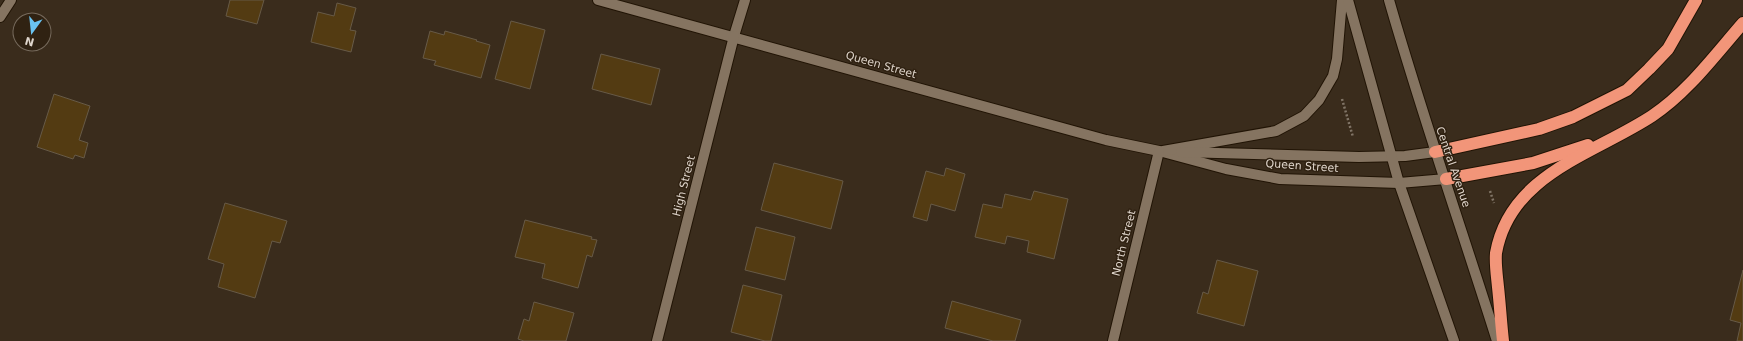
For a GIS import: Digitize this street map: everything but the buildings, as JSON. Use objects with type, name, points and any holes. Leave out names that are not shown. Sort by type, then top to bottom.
[{"type":"highway","points":[[1435,152],[1539,129],[1573,117],[1626,90],[1668,49],[1696,0]]},
{"type":"highway","points":[[1503,341],[1496,254],[1509,218],[1518,203],[1535,185],[1572,160],[1652,115],[1684,90],[1743,23]]},
{"type":"highway","points":[[1446,179],[1533,163],[1617,136]]},
{"type":"street","points":[[0,17],[11,0]]},
{"type":"street","name":"Queen Street","points":[[598,0],[734,36],[1106,140],[1226,169],[1280,179],[1399,183],[1446,179]]},
{"type":"street","name":"High Street","points":[[657,341],[734,36],[745,0]]},
{"type":"street","points":[[1159,152],[1276,131],[1304,116],[1319,100],[1333,76],[1337,59],[1342,0]]},
{"type":"street","points":[[1348,0],[1393,157],[1399,183],[1454,341]]},
{"type":"street","name":"Central Avenue","points":[[1389,0],[1409,70],[1435,152],[1446,179],[1497,341]]},
{"type":"street","name":"Queen Street","points":[[1159,152],[1393,157],[1435,152]]},
{"type":"street","name":"North Street","points":[[1113,341],[1159,152]]},
{"type":"path","points":[[1342,98],[1354,141]]},
{"type":"path","points":[[1489,188],[1496,210]]}]
